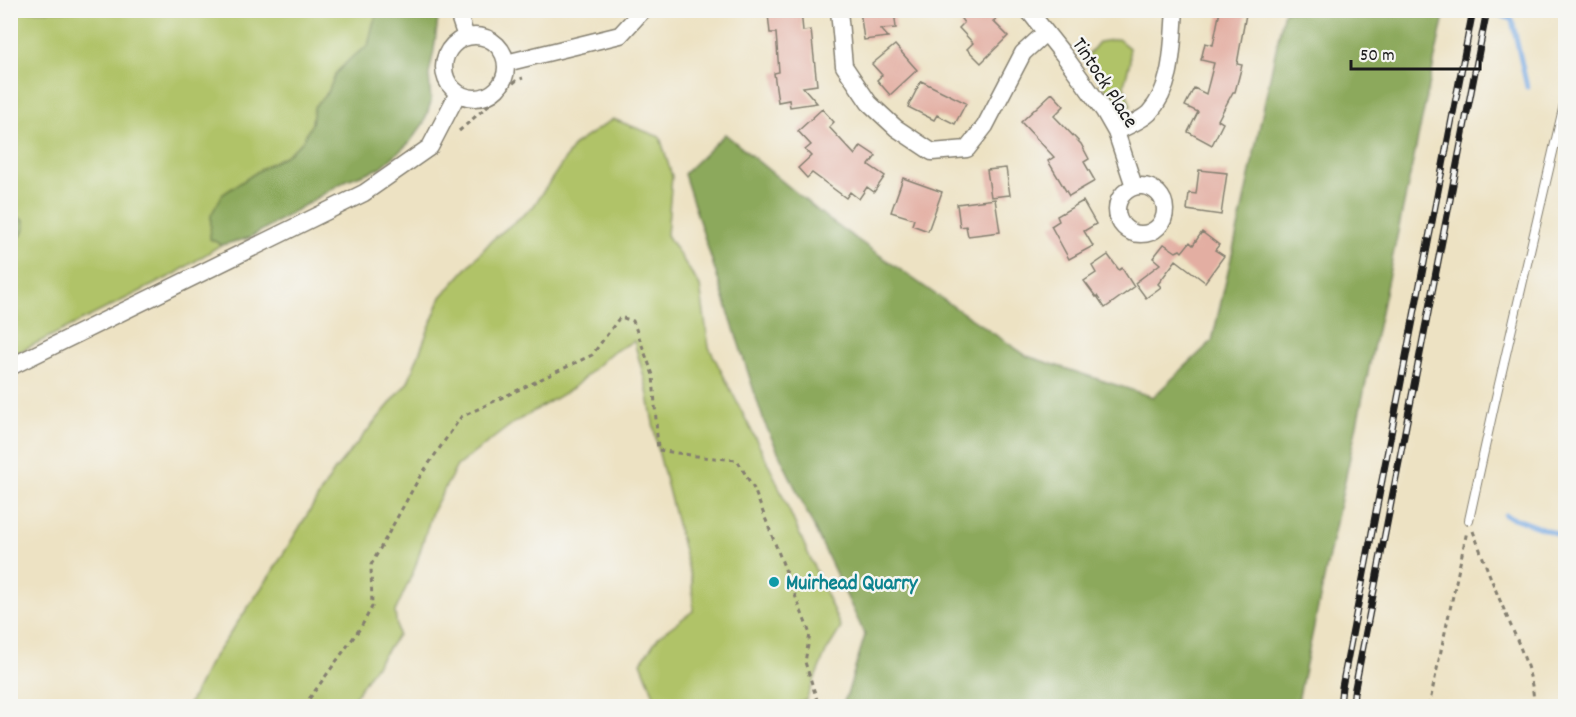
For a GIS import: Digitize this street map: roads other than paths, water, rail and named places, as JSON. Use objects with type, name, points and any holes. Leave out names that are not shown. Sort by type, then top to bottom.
[{"type":"street","points":[[457,10],[466,37]]},
{"type":"street","points":[[506,63],[620,35],[643,10]]},
{"type":"street","points":[[839,10],[843,66],[869,103],[896,128],[932,152],[967,149],[985,126],[1023,53],[1045,33]]},
{"type":"street","name":"Tintock Place","points":[[1028,10],[1104,111],[1116,132],[1134,186]]},
{"type":"street","points":[[1116,132],[1148,114],[1162,93],[1170,70],[1175,10]]},
{"type":"street","points":[[482,36],[493,42],[501,50],[506,63],[501,83],[496,89],[481,97],[473,98],[458,93],[451,87],[445,75],[444,65],[448,50],[453,44],[466,37],[482,36]]},
{"type":"street","points":[[10,367],[364,193],[430,147],[458,93]]},
{"type":"lane","points":[[1469,520],[1566,96]]},
{"type":"waterway","points":[[1488,10],[1512,20],[1527,87]]},
{"type":"waterway","points":[[1505,515],[1566,537]]},
{"type":"railway","points":[[1340,706],[1473,10]]},
{"type":"railway","points":[[1353,706],[1487,10]]},
{"type":"place","name":"Muirhead Quarry","points":[[774,582]]}]
